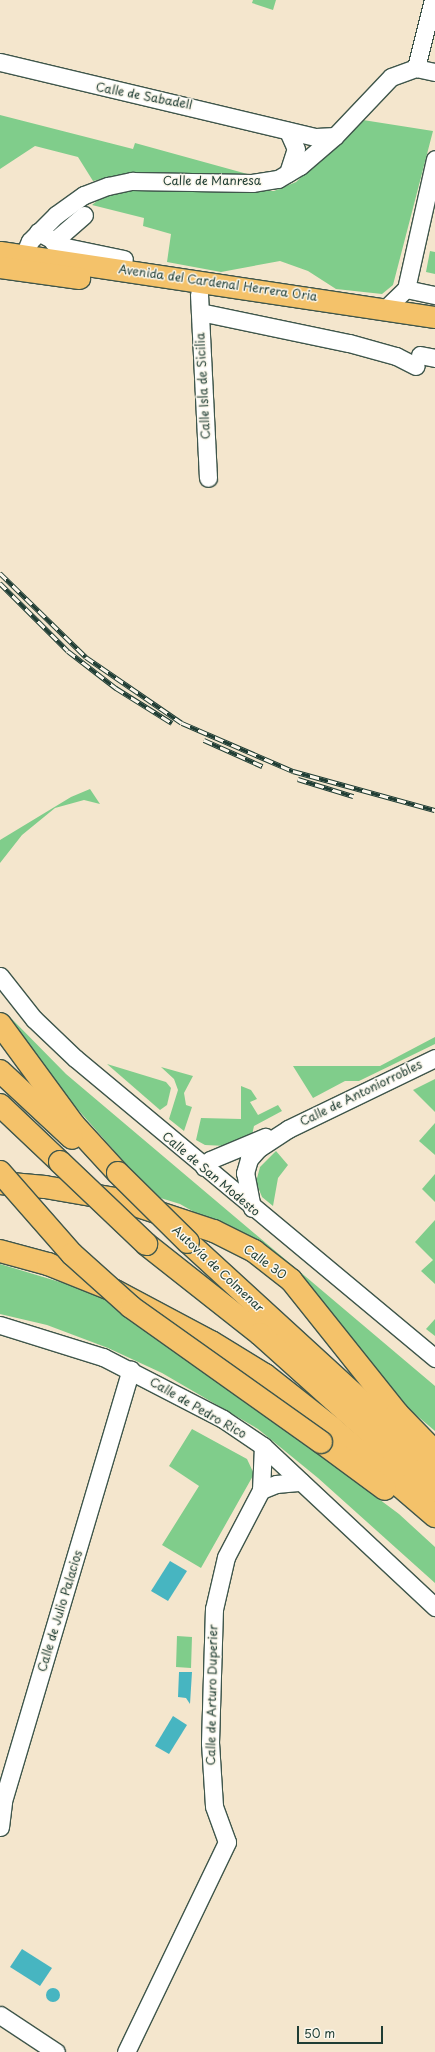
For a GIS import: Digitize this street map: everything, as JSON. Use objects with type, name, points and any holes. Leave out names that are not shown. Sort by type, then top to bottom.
[{"type":"highway","points":[[0,1024],[74,1125],[118,1173]]},
{"type":"highway","name":"Autovía de Colmenar","points":[[0,1071],[65,1132],[118,1173],[188,1242],[373,1414],[435,1468]]},
{"type":"highway","name":"Autovía de Colmenar","points":[[0,1104],[146,1244],[260,1334],[435,1491]]},
{"type":"highway","points":[[0,1172],[72,1254],[131,1307],[322,1442],[435,1530]]},
{"type":"highway","name":"Calle 30","points":[[0,1183],[45,1187],[120,1200],[214,1231],[254,1251],[291,1280],[367,1373],[397,1413],[435,1452]]},
{"type":"highway","points":[[0,1240],[71,1261],[146,1293],[186,1315],[267,1367],[435,1504]]},
{"type":"highway","points":[[0,1252],[48,1264],[115,1291],[211,1342],[264,1375],[332,1426],[435,1516]]},
{"type":"highway","points":[[367,1373],[435,1435]]},
{"type":"highway","points":[[373,1414],[435,1477]]},
{"type":"main road","name":"Avenida del Cardenal Herrera Oria","points":[[0,252],[386,308],[435,317]]},
{"type":"main road","name":"Avenida del Cardenal Herrera Oria","points":[[0,267],[199,303],[435,331]]},
{"type":"street","points":[[433,0],[416,68],[435,72]]},
{"type":"street","name":"Calle de Sabadell","points":[[0,62],[316,137],[335,136]]},
{"type":"street","name":"Calle de Manresa","points":[[24,255],[38,232],[74,201],[108,186],[132,181],[252,183],[278,179],[288,173],[335,136],[391,77],[416,68]]},
{"type":"street","points":[[288,130],[296,149],[288,173]]},
{"type":"street","points":[[386,308],[406,289],[434,166]]},
{"type":"street","points":[[53,242],[84,215]]},
{"type":"street","points":[[38,232],[53,242],[124,259]]},
{"type":"street","points":[[406,289],[435,295]]},
{"type":"street","name":"Avenida del Cardenal Herrera Oria","points":[[199,303],[396,356],[424,360]]},
{"type":"street","name":"Calle Isla de Sicilia","points":[[199,303],[208,478]]},
{"type":"street","name":"Calle de San Modesto","points":[[0,976],[34,1020],[75,1058],[252,1208],[435,1358]]},
{"type":"street","name":"Calle de Antoniorrobles","points":[[204,1167],[210,1160],[288,1129],[435,1058]]},
{"type":"street","name":"Calle de Antoniorrobles","points":[[252,1208],[245,1186],[249,1159],[258,1148],[288,1129]]},
{"type":"street","name":"Calle de Pedro Rico","points":[[0,1325],[56,1340],[131,1370],[263,1446],[435,1607]]},
{"type":"street","name":"Calle de Julio Palacios","points":[[0,1827],[3,1801],[126,1395],[131,1370]]},
{"type":"street","points":[[126,1395],[147,1386],[162,1387]]},
{"type":"street","name":"Calle de Arturo Duperier","points":[[126,2052],[227,1842],[214,1806],[210,1744],[214,1609],[226,1557],[261,1490],[263,1446]]},
{"type":"street","points":[[261,1490],[276,1484],[301,1482]]},
{"type":"street","points":[[0,2014],[56,2052]]},
{"type":"green space","points":[[253,0],[276,0],[273,10],[252,3]]},
{"type":"green space","points":[[0,115],[133,149],[135,143],[251,175],[133,172],[93,181],[78,157],[35,146],[0,169]]},
{"type":"green space","points":[[363,120],[433,131],[393,285],[382,294],[336,289],[308,271],[280,261],[221,272],[167,262],[171,234],[143,226],[144,218],[92,205],[102,197],[125,190],[274,191],[296,182]]},
{"type":"green space","points":[[430,251],[435,252],[435,274],[426,272]]},
{"type":"green space","points":[[90,789],[100,804],[84,800],[55,808],[22,835],[0,863],[0,840],[71,797]]},
{"type":"green space","points":[[6,1013],[66,1074],[435,1386],[435,1431],[395,1397],[247,1242],[180,1204],[154,1196],[59,1088]]},
{"type":"green space","points":[[435,1037],[435,1044],[359,1081],[345,1081],[313,1098],[293,1066],[380,1066]]},
{"type":"green space","points":[[107,1064],[166,1082],[171,1088],[167,1105],[160,1110]]},
{"type":"green space","points":[[161,1067],[193,1076],[184,1093],[186,1105],[192,1107],[184,1131],[169,1119],[178,1090],[174,1079]]},
{"type":"green space","points":[[435,1079],[435,1112],[413,1090]]},
{"type":"green space","points":[[241,1086],[251,1090],[257,1099],[250,1102],[258,1115],[278,1105],[282,1111],[254,1126],[252,1135],[226,1146],[205,1145],[196,1140],[201,1118],[241,1119]]},
{"type":"green space","points":[[435,1123],[435,1155],[419,1141]]},
{"type":"green space","points":[[276,1151],[288,1165],[278,1178],[273,1206],[262,1197],[256,1182],[260,1167]]},
{"type":"green space","points":[[435,1174],[435,1202],[422,1189]]},
{"type":"green space","points":[[435,1220],[435,1284],[421,1271],[433,1260],[415,1242]]},
{"type":"green space","points":[[0,1264],[103,1295],[184,1354],[399,1514],[435,1547],[435,1583],[318,1478],[258,1429],[162,1373],[108,1348],[47,1325],[0,1314]]},
{"type":"green space","points":[[435,1319],[435,1336],[426,1329]]},
{"type":"green space","points":[[192,1429],[247,1459],[254,1474],[201,1568],[162,1545],[199,1486],[169,1466]]},
{"type":"green space","points":[[177,1636],[192,1637],[191,1668],[176,1667]]},
{"type":"water","points":[[170,1561],[187,1571],[168,1601],[151,1591]]},
{"type":"water","points":[[179,1672],[192,1672],[190,1704],[186,1698],[178,1697]]},
{"type":"water","points":[[173,1716],[187,1725],[169,1754],[155,1746]]},
{"type":"water","points":[[22,1949],[52,1968],[40,1986],[10,1967]]},
{"type":"water","points":[[53,1988],[58,1990],[60,1995],[58,2000],[53,2002],[48,2000],[46,1995],[48,1990]]},
{"type":"railway","points":[[0,573],[86,657],[182,723],[293,771],[435,810]]},
{"type":"railway","points":[[0,583],[68,651],[116,688],[172,723]]},
{"type":"railway","points":[[204,740],[262,766]]},
{"type":"railway","points":[[298,779],[353,796]]}]
